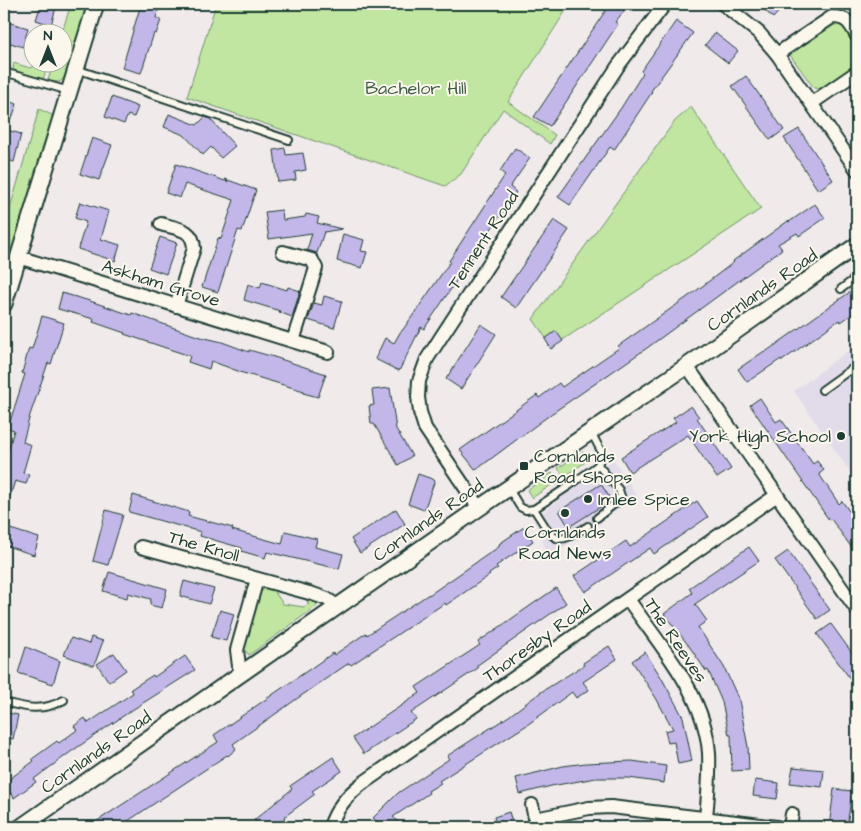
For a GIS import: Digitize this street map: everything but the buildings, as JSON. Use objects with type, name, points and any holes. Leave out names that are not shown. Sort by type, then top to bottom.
[{"type":"street","points":[[4,304],[96,4]]},
{"type":"street","name":"Tennent Road","points":[[478,508],[425,428],[418,396],[422,371],[427,359],[443,334],[618,66],[665,4]]},
{"type":"street","points":[[723,4],[759,33],[777,54],[857,170]]},
{"type":"street","points":[[777,54],[832,17],[841,17],[848,22],[857,36]]},
{"type":"street","points":[[812,103],[857,72]]},
{"type":"street","points":[[161,224],[189,233],[193,239],[194,248],[176,306]]},
{"type":"street","name":"Cornlands Road","points":[[21,827],[478,508],[687,366],[857,245]]},
{"type":"street","points":[[283,252],[312,260],[316,268],[293,342]]},
{"type":"street","name":"Askham Grove","points":[[18,257],[328,352]]},
{"type":"street","points":[[687,366],[857,610]]},
{"type":"street","name":"Thoresby Road","points":[[330,827],[342,802],[363,783],[628,600],[777,494]]},
{"type":"street","name":"The Knoll","points":[[141,546],[313,594],[337,606]]},
{"type":"street","name":"The Knoll","points":[[243,673],[239,666],[237,650],[257,579]]},
{"type":"street","name":"The Reeves","points":[[628,600],[680,673],[691,692],[699,712],[709,752],[706,818]]},
{"type":"street","points":[[532,805],[536,823],[589,808],[612,807],[777,827]]},
{"type":"street","points":[[790,827],[792,814]]},
{"type":"lane","points":[[76,69],[289,140]]},
{"type":"lane","points":[[4,72],[69,91]]},
{"type":"lane","points":[[841,289],[857,277]]},
{"type":"lane","points":[[822,390],[857,365]]},
{"type":"lane","points":[[508,488],[520,507],[526,510],[534,509],[598,465],[601,451],[590,432]]},
{"type":"lane","points":[[597,518],[617,502],[621,496],[619,490],[598,465]]},
{"type":"lane","points":[[534,509],[552,538],[560,540],[569,538],[588,526]]},
{"type":"lane","points":[[4,702],[36,709],[53,706],[64,700]]},
{"type":"shaded area","name":"York High School","points":[[857,344],[857,482],[794,391]]},
{"type":"shaded area","points":[[613,459],[637,496],[549,557],[534,519]]},
{"type":"green space","points":[[71,4],[90,4],[72,60],[72,22],[65,22]]},
{"type":"green space","name":"Bachelor Hill","points":[[216,4],[570,4],[508,102],[555,135],[550,144],[503,109],[461,174],[445,186],[187,97]]},
{"type":"green space","points":[[836,21],[843,23],[857,45],[857,66],[820,89],[814,88],[790,55],[792,48]]},
{"type":"green space","points":[[14,63],[22,66],[22,72],[46,72],[43,79],[15,71],[13,68]]},
{"type":"green space","points":[[50,72],[68,72],[60,82],[48,81]]},
{"type":"green space","points":[[691,107],[761,209],[552,347],[533,319],[674,122]]},
{"type":"green space","points":[[39,109],[54,116],[4,279],[4,229]]},
{"type":"green space","points":[[583,452],[588,460],[564,477],[558,468]]},
{"type":"green space","points":[[552,473],[557,481],[532,498],[527,490]]},
{"type":"green space","points":[[272,588],[283,604],[304,607],[309,604],[304,597],[314,600],[317,606],[249,655],[242,647],[259,594],[264,589]]},
{"type":"place","name":"York High School","points":[[841,436]]},
{"type":"place","name":"Cornlands Road Shops","points":[[524,466]]},
{"type":"place","name":"Imlee Spice","points":[[588,499]]},
{"type":"place","name":"Cornlands Road News","points":[[565,513]]}]
